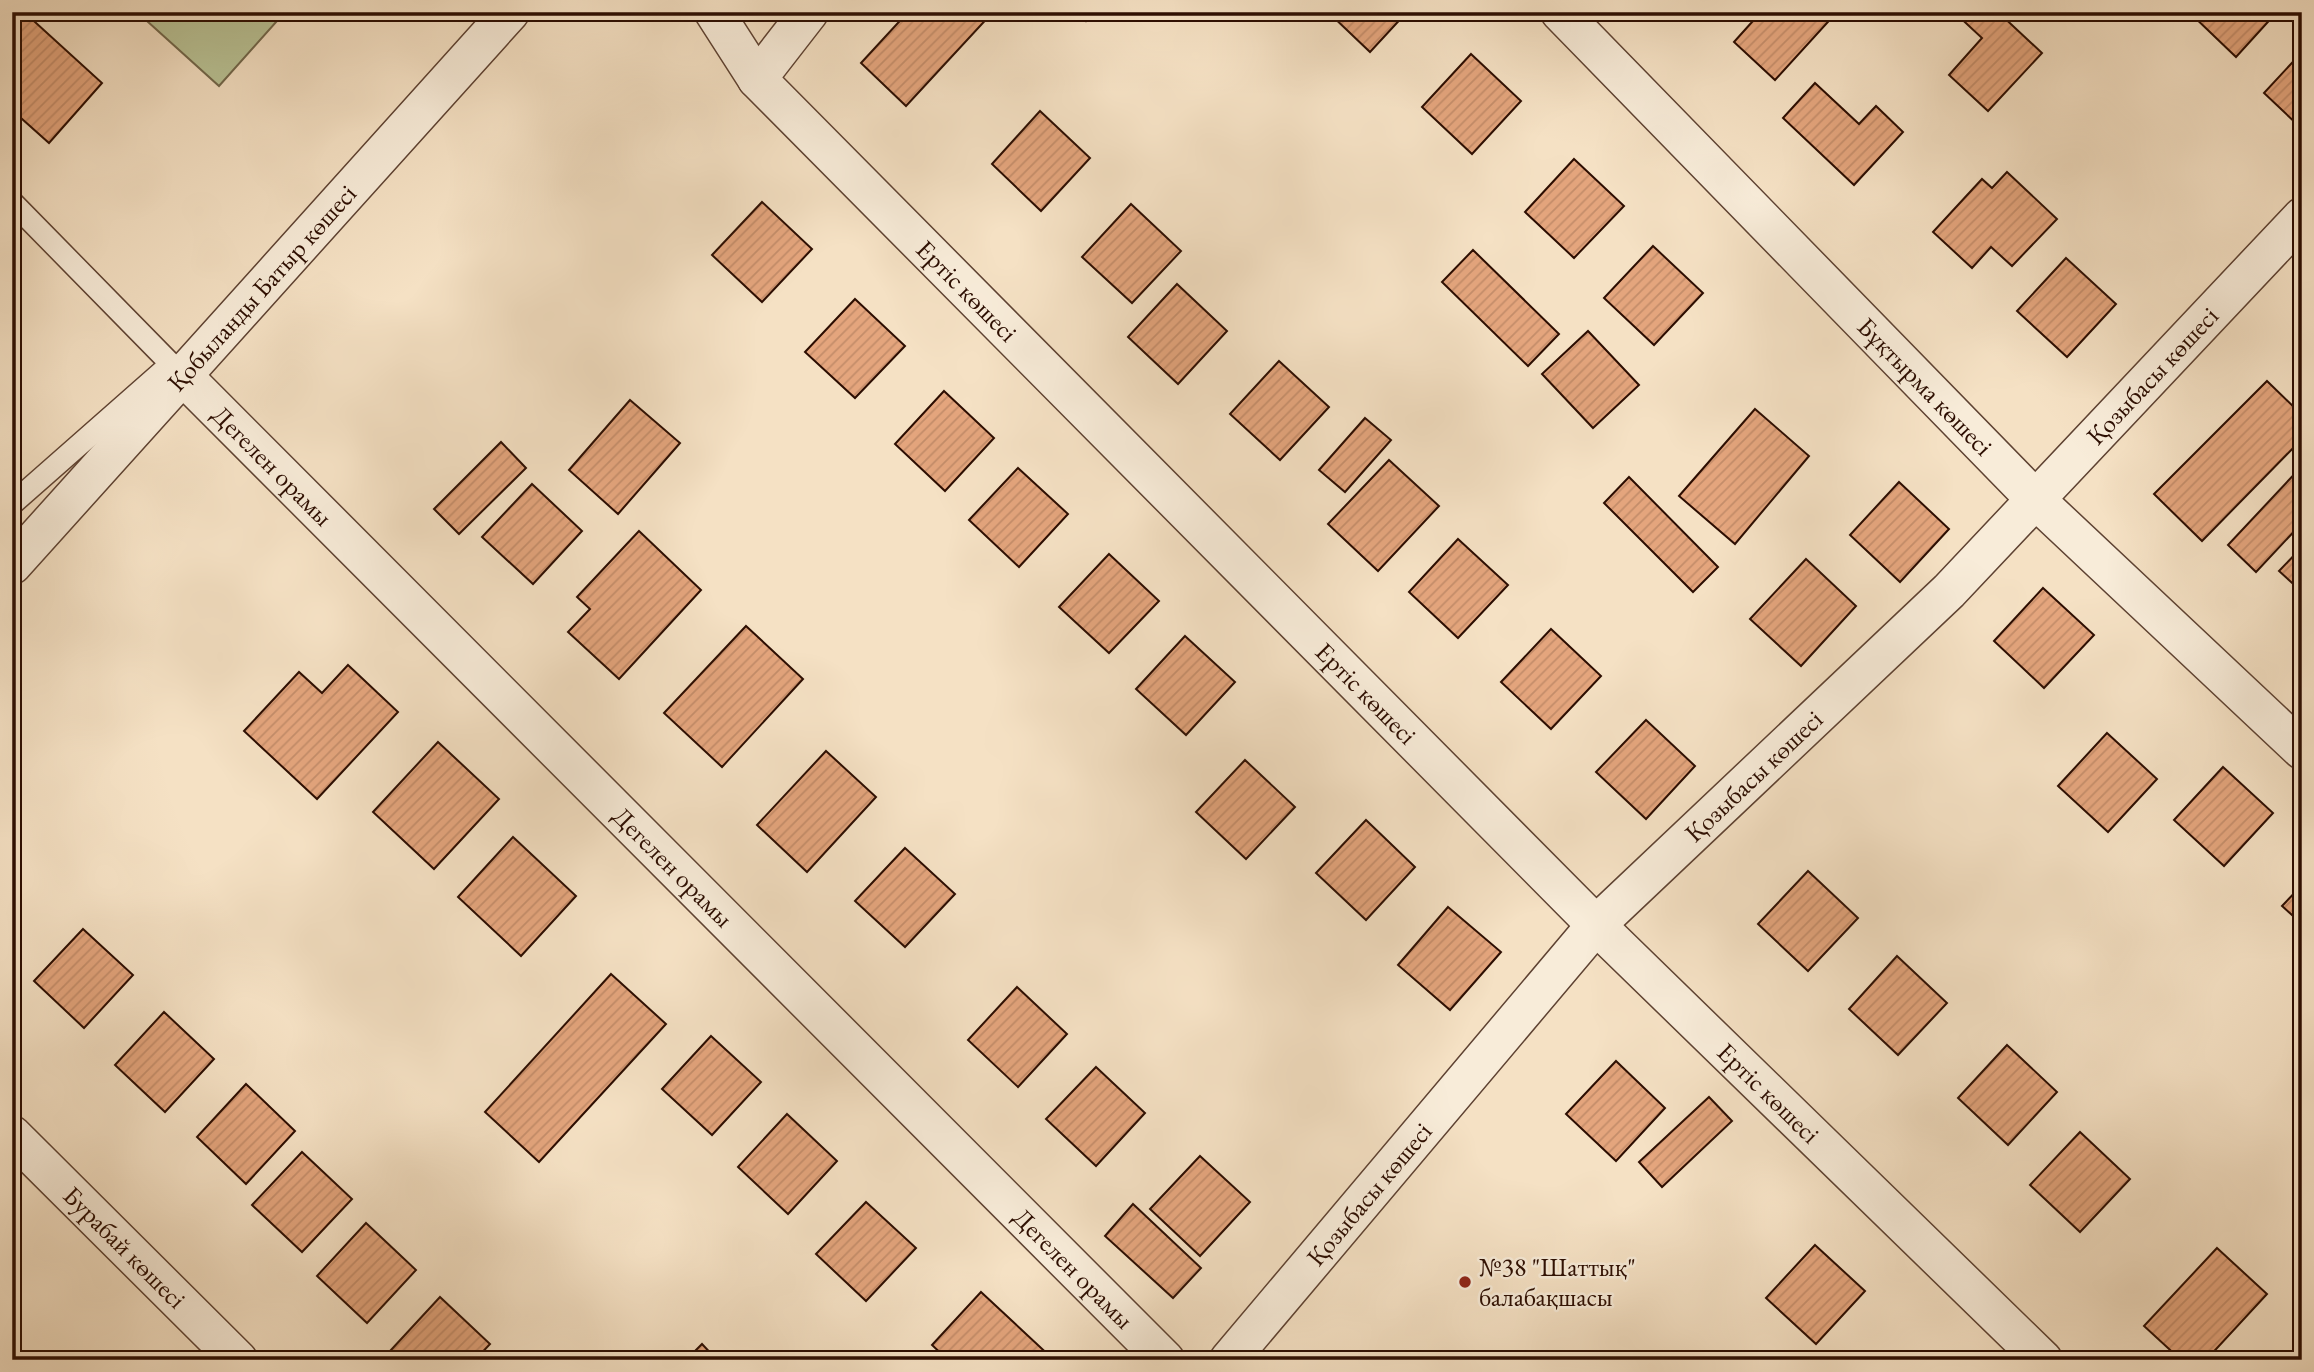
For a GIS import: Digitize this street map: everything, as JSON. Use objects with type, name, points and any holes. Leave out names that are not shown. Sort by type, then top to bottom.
[{"type":"street","name":"Қобыланды Батыр көшесі","points":[[12,565],[177,369],[510,12]]},
{"type":"street","name":"Ертіс көшесі","points":[[714,12],[757,79],[1596,925],[2043,1360]]},
{"type":"street","points":[[757,79],[809,12]]},
{"type":"street","name":"Бұқтырма көшесі","points":[[1560,12],[2036,500],[2302,750]]},
{"type":"street","name":"Қозыбасы көшесі","points":[[1229,1360],[1596,925],[1949,591],[2302,217]]},
{"type":"street","name":"Дегелен орамы","points":[[177,369],[1165,1360]]},
{"type":"street","name":"Бурабай көшесі","points":[[12,1135],[238,1360]]},
{"type":"lane","points":[[12,202],[177,369],[12,504]]},
{"type":"green space","points":[[137,12],[285,12],[219,86]]},
{"type":"building","points":[[12,12],[24,12],[102,83],[49,143],[12,110]]},
{"type":"building","points":[[908,12],[993,12],[906,106],[861,63]]},
{"type":"building","points":[[1077,12],[1095,12],[1086,21]]},
{"type":"building","points":[[1328,12],[1407,12],[1370,52]]},
{"type":"building","points":[[1742,12],[1837,12],[1775,80],[1734,42],[1752,22]]},
{"type":"building","points":[[1954,12],[1998,12],[2042,53],[1988,111],[1949,75],[1982,38]]},
{"type":"building","points":[[2189,12],[2277,12],[2236,57]]},
{"type":"building","points":[[2302,52],[2302,129],[2264,93]]},
{"type":"building","points":[[1471,54],[1521,101],[1472,154],[1422,107]]},
{"type":"building","points":[[1815,83],[1859,124],[1876,106],[1903,132],[1854,185],[1783,118]]},
{"type":"building","points":[[1040,111],[1090,158],[1041,211],[992,164]]},
{"type":"building","points":[[1574,159],[1624,206],[1574,258],[1525,212]]},
{"type":"building","points":[[2007,172],[2057,219],[2012,266],[1991,247],[1972,268],[1933,232],[1982,179],[1992,188]]},
{"type":"building","points":[[762,202],[812,249],[762,302],[712,255]]},
{"type":"building","points":[[1131,204],[1181,251],[1132,303],[1082,257]]},
{"type":"building","points":[[1653,246],[1703,293],[1654,345],[1604,298]]},
{"type":"building","points":[[1473,250],[1559,334],[1528,366],[1442,282]]},
{"type":"building","points":[[2066,258],[2116,304],[2067,357],[2017,311]]},
{"type":"building","points":[[1177,284],[1227,331],[1178,384],[1128,337]]},
{"type":"building","points":[[855,299],[905,346],[855,398],[805,352]]},
{"type":"building","points":[[1588,331],[1639,385],[1593,428],[1542,374]]},
{"type":"building","points":[[1279,361],[1329,407],[1280,460],[1230,414]]},
{"type":"building","points":[[2267,381],[2302,415],[2302,439],[2202,541],[2154,494]]},
{"type":"building","points":[[944,391],[994,438],[945,491],[895,444]]},
{"type":"building","points":[[630,400],[680,443],[618,514],[569,470]]},
{"type":"building","points":[[1755,409],[1809,456],[1735,544],[1679,496]]},
{"type":"building","points":[[1365,418],[1391,440],[1345,492],[1319,470]]},
{"type":"building","points":[[501,442],[526,468],[459,534],[434,509]]},
{"type":"building","points":[[1389,460],[1439,506],[1378,571],[1328,524]]},
{"type":"building","points":[[2302,466],[2302,523],[2256,572],[2228,545]]},
{"type":"building","points":[[1018,468],[1068,514],[1019,567],[969,520]]},
{"type":"building","points":[[1629,477],[1718,567],[1693,592],[1604,503]]},
{"type":"building","points":[[1899,482],[1949,529],[1900,582],[1850,535]]},
{"type":"building","points":[[532,484],[582,531],[533,584],[482,537]]},
{"type":"building","points":[[639,531],[701,590],[619,679],[568,632],[590,609],[577,597]]},
{"type":"building","points":[[1458,539],[1508,585],[1458,638],[1409,592]]},
{"type":"building","points":[[2302,547],[2302,592],[2279,571]]},
{"type":"building","points":[[1109,554],[1159,601],[1109,653],[1059,607]]},
{"type":"building","points":[[1806,559],[1856,606],[1801,666],[1750,619]]},
{"type":"building","points":[[2043,588],[2094,635],[2044,688],[1994,641]]},
{"type":"building","points":[[746,626],[803,679],[722,767],[664,713]]},
{"type":"building","points":[[1551,629],[1601,676],[1551,729],[1501,682]]},
{"type":"building","points":[[1185,636],[1235,682],[1186,735],[1136,689]]},
{"type":"building","points":[[348,665],[398,712],[317,799],[244,731],[299,672],[322,693]]},
{"type":"building","points":[[1646,720],[1695,766],[1646,819],[1596,772]]},
{"type":"building","points":[[2107,733],[2157,779],[2108,832],[2058,786]]},
{"type":"building","points":[[438,742],[499,799],[434,869],[373,812]]},
{"type":"building","points":[[826,751],[876,797],[807,872],[757,825]]},
{"type":"building","points":[[1245,760],[1295,807],[1246,859],[1196,812]]},
{"type":"building","points":[[2223,767],[2273,813],[2224,866],[2174,820]]},
{"type":"building","points":[[1366,820],[1415,867],[1366,920],[1316,873]]},
{"type":"building","points":[[513,837],[576,896],[521,956],[458,897]]},
{"type":"building","points":[[905,848],[955,894],[905,947],[855,901]]},
{"type":"building","points":[[1808,871],[1858,918],[1808,971],[1758,924]]},
{"type":"building","points":[[2302,885],[2302,924],[2282,906]]},
{"type":"building","points":[[1448,907],[1501,952],[1450,1010],[1398,965]]},
{"type":"building","points":[[83,929],[133,975],[84,1028],[34,981]]},
{"type":"building","points":[[1897,956],[1947,1003],[1898,1055],[1849,1009]]},
{"type":"building","points":[[611,974],[666,1024],[539,1162],[485,1112]]},
{"type":"building","points":[[1017,987],[1067,1034],[1018,1087],[968,1040]]},
{"type":"building","points":[[164,1012],[214,1059],[165,1112],[115,1065]]},
{"type":"building","points":[[711,1036],[761,1082],[712,1135],[662,1089]]},
{"type":"building","points":[[2007,1045],[2057,1092],[2008,1145],[1958,1098]]},
{"type":"building","points":[[1616,1061],[1665,1108],[1616,1161],[1566,1114]]},
{"type":"building","points":[[1096,1067],[1145,1113],[1096,1166],[1046,1119]]},
{"type":"building","points":[[246,1084],[295,1131],[246,1184],[197,1137]]},
{"type":"building","points":[[1709,1097],[1732,1121],[1662,1187],[1639,1162]]},
{"type":"building","points":[[787,1114],[837,1161],[788,1214],[738,1167]]},
{"type":"building","points":[[2080,1132],[2130,1179],[2080,1232],[2030,1185]]},
{"type":"building","points":[[302,1152],[352,1199],[302,1252],[252,1205]]},
{"type":"building","points":[[1200,1156],[1250,1202],[1200,1256],[1150,1209]]},
{"type":"building","points":[[866,1202],[916,1248],[866,1301],[816,1254]]},
{"type":"building","points":[[1133,1204],[1201,1268],[1173,1298],[1105,1236]]},
{"type":"building","points":[[366,1223],[416,1270],[367,1323],[317,1276]]},
{"type":"building","points":[[1815,1245],[1865,1291],[1816,1344],[1766,1298]]},
{"type":"building","points":[[2217,1248],[2267,1294],[2206,1360],[2181,1360],[2144,1326]]},
{"type":"building","points":[[981,1292],[1054,1360],[948,1360],[932,1345]]},
{"type":"building","points":[[440,1297],[490,1344],[475,1360],[402,1360],[391,1350]]},
{"type":"building","points":[[702,1344],[717,1360],[686,1360]]},
{"type":"place","name":"№38 \"Шаттық\" балабақшасы","points":[[1465,1282]]}]
